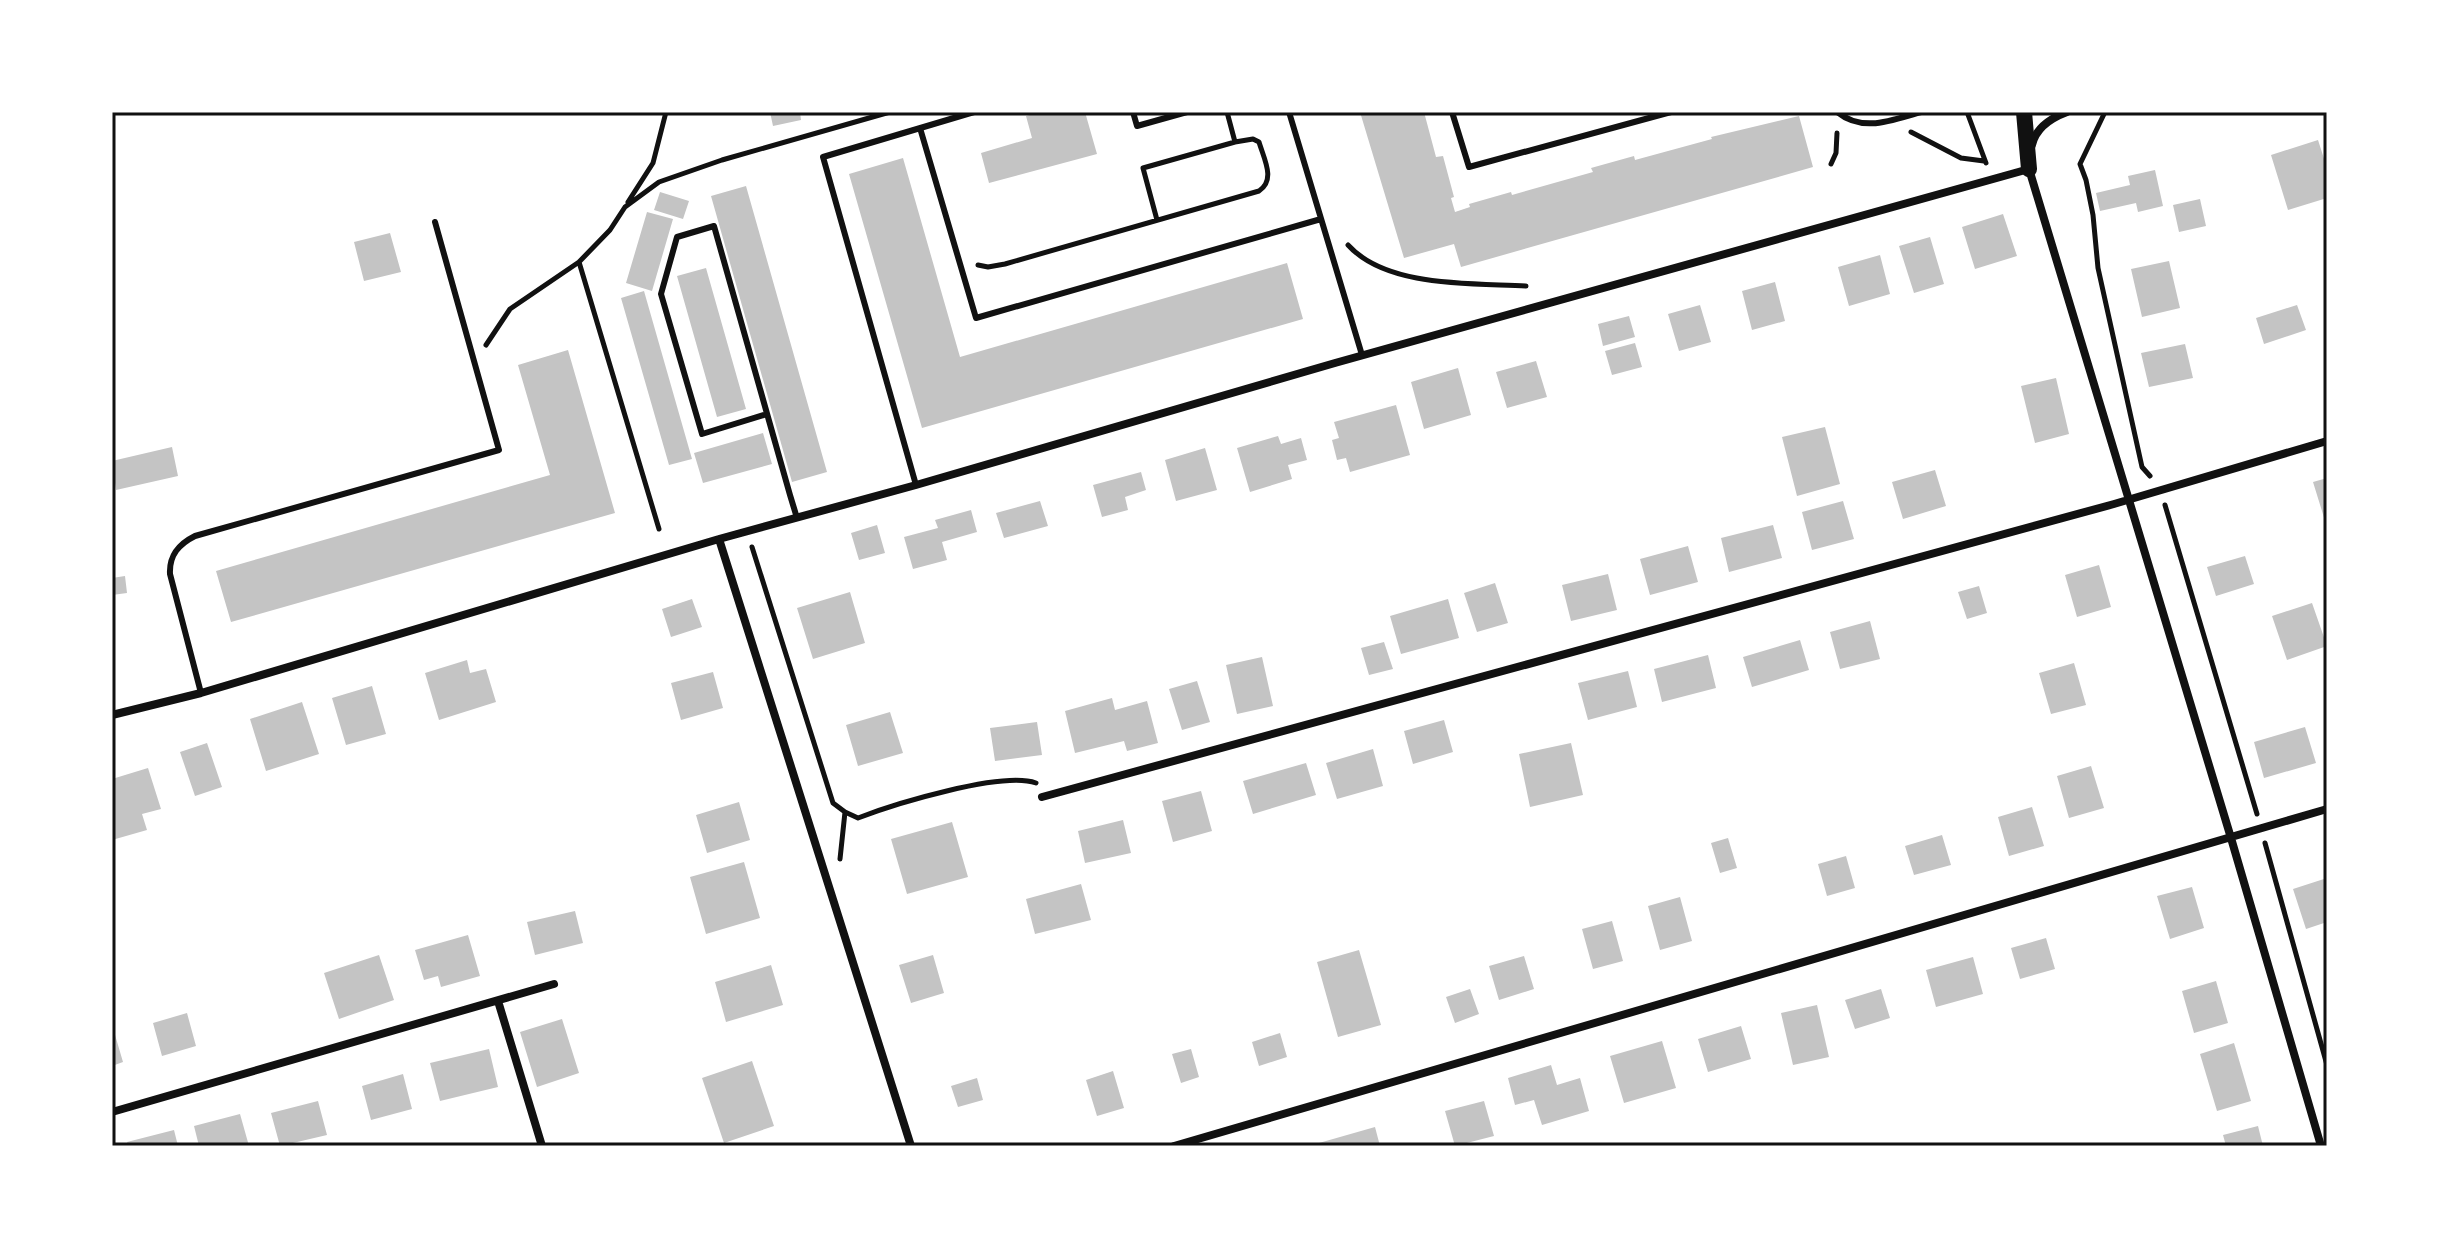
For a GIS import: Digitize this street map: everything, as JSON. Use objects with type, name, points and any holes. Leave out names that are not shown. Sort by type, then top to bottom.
[{"type":"main road","points":[[2024,112],[2029,169]]},
{"type":"street","points":[[2063,112],[2049,120],[2033,138],[2029,169],[2321,1146]]},
{"type":"street","points":[[112,715],[201,693],[719,539],[1362,355],[2029,169]]},
{"type":"street","points":[[1042,797],[2130,499],[2327,441]]},
{"type":"street","points":[[719,539],[911,1146]]},
{"type":"street","points":[[1174,1146],[2327,809]]},
{"type":"street","points":[[112,1112],[554,984]]},
{"type":"street","points":[[498,1001],[542,1146]]},
{"type":"lane","points":[[916,485],[823,157],[974,112]]},
{"type":"lane","points":[[1133,112],[1137,126],[1187,112]]},
{"type":"lane","points":[[1289,112],[1362,355]]},
{"type":"lane","points":[[1452,112],[1469,167],[1671,112]]},
{"type":"lane","points":[[1837,112],[1846,119],[1862,124],[1882,123],[1921,112]]},
{"type":"lane","points":[[920,128],[976,318],[1321,219]]},
{"type":"lane","points":[[201,693],[170,574],[169,563],[176,550],[195,536],[499,450],[435,222]]},
{"type":"lane","points":[[767,414],[702,434],[661,294],[677,237],[714,226],[797,518]]},
{"type":"path","points":[[625,207],[653,163],[666,112]]},
{"type":"path","points":[[813,135],[890,112]]},
{"type":"path","points":[[1227,112],[1235,142]]},
{"type":"path","points":[[1882,123],[1912,132],[1961,158],[1984,161],[1967,112]]},
{"type":"path","points":[[2105,112],[2080,164],[2091,204],[2098,268],[2142,467],[2160,490],[2261,829],[2327,1065]]},
{"type":"path","points":[[973,260],[982,266],[995,266],[1157,220],[1265,188],[1269,178],[1259,142],[1247,139],[1143,168],[1157,220]]},
{"type":"path","points":[[1831,164],[1838,142]]},
{"type":"path","points":[[1345,241],[1353,251],[1387,270],[1425,280],[1526,286]]},
{"type":"path","points":[[474,362],[510,309],[579,262]]},
{"type":"path","points":[[751,548],[833,803],[858,818],[966,787],[1026,779],[1064,792]]},
{"type":"building","points":[[770,112],[800,112],[801,120],[773,126]]},
{"type":"building","points":[[1041,112],[1085,112],[1097,154],[989,183],[981,153],[1032,138],[1026,116]]},
{"type":"building","points":[[1360,112],[1424,112],[1436,157],[1443,156],[1455,212],[1470,207],[1469,204],[1593,172],[1591,168],[1634,156],[1635,160],[1711,137],[1799,116],[1813,167],[1461,267],[1454,244],[1404,258]]},
{"type":"building","points":[[2318,140],[2327,168],[2327,198],[2288,210],[2271,155]]},
{"type":"building","points":[[903,158],[960,357],[1287,263],[1303,319],[922,428],[849,174]]},
{"type":"building","points":[[2155,170],[2163,206],[2138,212],[2136,203],[2100,211],[2096,193],[2130,185],[2128,176]]},
{"type":"building","points":[[746,186],[827,472],[792,482],[711,196]]},
{"type":"building","points":[[660,192],[689,201],[683,219],[654,210]]},
{"type":"building","points":[[2200,199],[2206,226],[2179,232],[2173,205]]},
{"type":"building","points":[[647,212],[673,219],[652,291],[626,283]]},
{"type":"building","points":[[2003,214],[2017,256],[1975,269],[1962,227]]},
{"type":"building","points":[[390,233],[401,272],[364,281],[354,242]]},
{"type":"building","points":[[1930,237],[1944,284],[1914,293],[1899,246]]},
{"type":"building","points":[[1880,255],[1890,294],[1849,306],[1838,267]]},
{"type":"building","points":[[2169,261],[2180,308],[2142,317],[2131,269]]},
{"type":"building","points":[[706,268],[746,409],[717,417],[677,276]]},
{"type":"building","points":[[1775,282],[1785,321],[1752,330],[1742,291]]},
{"type":"building","points":[[644,291],[692,459],[669,465],[621,298]]},
{"type":"building","points":[[1700,305],[1711,342],[1679,351],[1668,314]]},
{"type":"building","points":[[2297,305],[2306,330],[2264,344],[2256,318]]},
{"type":"building","points":[[1629,316],[1635,337],[1603,346],[1598,324]]},
{"type":"building","points":[[1635,343],[1642,367],[1612,375],[1605,351]]},
{"type":"building","points":[[2185,344],[2193,378],[2149,387],[2141,353]]},
{"type":"building","points":[[568,350],[615,513],[231,622],[216,571],[550,475],[518,365]]},
{"type":"building","points":[[1536,361],[1547,397],[1507,408],[1496,372]]},
{"type":"building","points":[[1458,368],[1471,415],[1424,429],[1411,382]]},
{"type":"building","points":[[2056,378],[2069,434],[2035,443],[2021,386]]},
{"type":"building","points":[[1396,405],[1410,455],[1350,472],[1346,458],[1337,460],[1332,440],[1339,438],[1334,422]]},
{"type":"building","points":[[1825,427],[1840,484],[1797,496],[1782,437]]},
{"type":"building","points":[[763,433],[772,464],[703,483],[694,453]]},
{"type":"building","points":[[1278,436],[1281,444],[1301,438],[1307,460],[1288,465],[1292,479],[1250,492],[1237,448]]},
{"type":"building","points":[[172,447],[178,476],[116,490],[112,461]]},
{"type":"building","points":[[1205,448],[1217,490],[1176,501],[1165,460]]},
{"type":"building","points":[[1935,470],[1946,506],[1903,519],[1892,482]]},
{"type":"building","points":[[1141,472],[1146,490],[1125,497],[1128,510],[1102,517],[1093,485]]},
{"type":"building","points":[[2327,478],[2327,524],[2326,524],[2313,482]]},
{"type":"building","points":[[1040,501],[1048,526],[1004,538],[996,513]]},
{"type":"building","points":[[1843,501],[1854,539],[1812,550],[1802,512]]},
{"type":"building","points":[[971,510],[977,532],[942,542],[947,560],[913,569],[904,537],[938,528],[935,520]]},
{"type":"building","points":[[877,525],[885,553],[859,560],[851,533]]},
{"type":"building","points":[[1773,525],[1782,558],[1729,572],[1721,538]]},
{"type":"building","points":[[1688,546],[1698,582],[1650,595],[1640,559]]},
{"type":"building","points":[[2245,556],[2254,584],[2216,596],[2207,567]]},
{"type":"building","points":[[2099,565],[2111,607],[2077,617],[2065,575]]},
{"type":"building","points":[[1608,574],[1617,610],[1571,621],[1562,585]]},
{"type":"building","points":[[125,576],[127,593],[112,595],[112,578]]},
{"type":"building","points":[[1495,583],[1508,623],[1477,632],[1464,593]]},
{"type":"building","points":[[1979,586],[1987,613],[1967,619],[1958,592]]},
{"type":"building","points":[[850,592],[865,643],[813,659],[797,608]]},
{"type":"building","points":[[692,599],[702,627],[671,637],[662,609]]},
{"type":"building","points":[[1448,599],[1459,638],[1401,654],[1390,616]]},
{"type":"building","points":[[2312,603],[2327,646],[2287,660],[2272,616]]},
{"type":"building","points":[[1870,621],[1880,659],[1840,669],[1830,632]]},
{"type":"building","points":[[1800,640],[1809,670],[1752,687],[1743,657]]},
{"type":"building","points":[[1384,642],[1393,669],[1369,675],[1361,648]]},
{"type":"building","points":[[1708,655],[1716,688],[1662,702],[1654,669]]},
{"type":"building","points":[[1262,657],[1273,706],[1237,714],[1226,665]]},
{"type":"building","points":[[467,660],[470,673],[486,669],[496,702],[439,720],[425,673]]},
{"type":"building","points":[[2074,663],[2086,705],[2051,714],[2039,673]]},
{"type":"building","points":[[1628,671],[1637,707],[1588,720],[1578,683]]},
{"type":"building","points":[[713,672],[723,708],[681,720],[671,683]]},
{"type":"building","points":[[1197,681],[1210,722],[1182,730],[1169,689]]},
{"type":"building","points":[[372,686],[386,734],[346,745],[332,698]]},
{"type":"building","points":[[1112,698],[1115,710],[1147,701],[1158,743],[1127,751],[1124,741],[1075,753],[1065,711]]},
{"type":"building","points":[[302,702],[319,754],[266,771],[250,719]]},
{"type":"building","points":[[890,712],[903,753],[858,766],[846,725]]},
{"type":"building","points":[[1444,720],[1453,752],[1413,764],[1404,731]]},
{"type":"building","points":[[1037,722],[1042,755],[995,761],[990,728]]},
{"type":"building","points":[[2305,727],[2316,763],[2264,778],[2254,742]]},
{"type":"building","points":[[207,743],[222,787],[195,796],[180,752]]},
{"type":"building","points":[[1571,743],[1583,795],[1530,807],[1519,754]]},
{"type":"building","points":[[1373,749],[1383,786],[1337,799],[1326,763]]},
{"type":"building","points":[[1306,763],[1316,795],[1253,814],[1243,781]]},
{"type":"building","points":[[2091,766],[2104,808],[2069,818],[2057,776]]},
{"type":"building","points":[[148,768],[161,809],[142,814],[147,830],[112,840],[112,779]]},
{"type":"building","points":[[1201,791],[1212,831],[1173,842],[1162,801]]},
{"type":"building","points":[[739,802],[750,840],[707,853],[696,815]]},
{"type":"building","points":[[2032,807],[2044,846],[2009,856],[1998,817]]},
{"type":"building","points":[[1123,820],[1131,853],[1085,863],[1078,831]]},
{"type":"building","points":[[952,822],[968,877],[907,894],[891,839]]},
{"type":"building","points":[[1942,835],[1951,865],[1914,875],[1905,846]]},
{"type":"building","points":[[1728,838],[1737,868],[1720,873],[1711,843]]},
{"type":"building","points":[[1846,856],[1855,888],[1827,896],[1818,864]]},
{"type":"building","points":[[744,862],[760,918],[706,934],[690,877]]},
{"type":"building","points":[[2327,878],[2327,922],[2306,929],[2293,889]]},
{"type":"building","points":[[1081,884],[1091,920],[1035,934],[1026,899]]},
{"type":"building","points":[[2192,887],[2204,928],[2170,939],[2157,896]]},
{"type":"building","points":[[1680,897],[1692,941],[1660,950],[1648,906]]},
{"type":"building","points":[[575,911],[583,943],[535,955],[527,922]]},
{"type":"building","points":[[1612,921],[1623,961],[1593,969],[1582,929]]},
{"type":"building","points":[[468,935],[480,976],[441,987],[438,976],[424,980],[415,950]]},
{"type":"building","points":[[2046,938],[2055,969],[2020,979],[2011,948]]},
{"type":"building","points":[[1359,950],[1381,1025],[1338,1037],[1317,962]]},
{"type":"building","points":[[379,955],[394,1000],[339,1019],[324,973]]},
{"type":"building","points":[[933,955],[944,993],[911,1003],[899,965]]},
{"type":"building","points":[[1524,956],[1534,989],[1499,1000],[1489,966]]},
{"type":"building","points":[[1973,957],[1983,994],[1936,1007],[1926,970]]},
{"type":"building","points":[[771,965],[783,1005],[726,1022],[715,982]]},
{"type":"building","points":[[2216,981],[2228,1023],[2194,1033],[2182,991]]},
{"type":"building","points":[[1470,989],[1479,1014],[1455,1023],[1446,997]]},
{"type":"building","points":[[1881,989],[1890,1018],[1855,1029],[1845,1000]]},
{"type":"building","points":[[1817,1005],[1829,1057],[1793,1065],[1781,1013]]},
{"type":"building","points":[[187,1013],[196,1046],[162,1056],[153,1023]]},
{"type":"building","points":[[562,1019],[579,1073],[537,1087],[520,1032]]},
{"type":"building","points":[[1741,1026],[1751,1059],[1708,1072],[1698,1039]]},
{"type":"building","points":[[112,1029],[123,1062],[112,1066]]},
{"type":"building","points":[[1280,1033],[1287,1057],[1259,1066],[1252,1042]]},
{"type":"building","points":[[1662,1041],[1676,1088],[1624,1103],[1610,1056]]},
{"type":"building","points":[[2234,1043],[2251,1101],[2217,1111],[2200,1054]]},
{"type":"building","points":[[489,1049],[498,1087],[440,1101],[430,1063]]},
{"type":"building","points":[[1191,1049],[1199,1077],[1181,1083],[1172,1054]]},
{"type":"building","points":[[752,1061],[774,1126],[724,1143],[702,1078]]},
{"type":"building","points":[[1551,1065],[1557,1085],[1580,1078],[1589,1111],[1542,1125],[1534,1100],[1515,1105],[1508,1078]]},
{"type":"building","points":[[1113,1071],[1124,1108],[1097,1116],[1086,1080]]},
{"type":"building","points":[[403,1074],[412,1109],[371,1120],[362,1086]]},
{"type":"building","points":[[977,1078],[983,1100],[958,1107],[951,1086]]},
{"type":"building","points":[[318,1101],[327,1135],[280,1146],[271,1113]]},
{"type":"building","points":[[1484,1101],[1494,1136],[1455,1146],[1445,1111]]},
{"type":"building","points":[[240,1114],[249,1146],[199,1146],[194,1126]]},
{"type":"building","points":[[2258,1126],[2263,1146],[2226,1146],[2223,1135]]},
{"type":"building","points":[[1375,1127],[1380,1146],[1312,1145]]},
{"type":"building","points":[[174,1130],[178,1146],[129,1146],[127,1142]]}]
